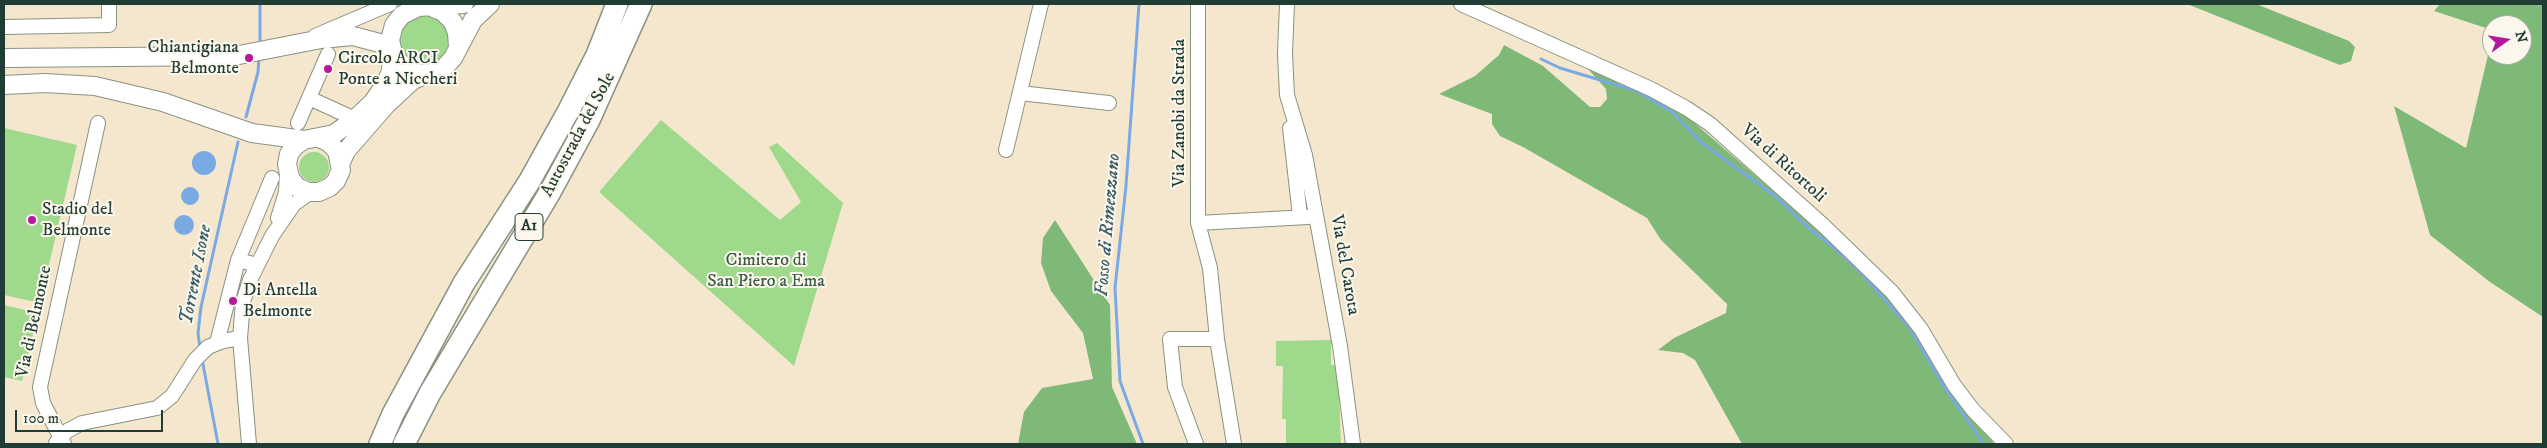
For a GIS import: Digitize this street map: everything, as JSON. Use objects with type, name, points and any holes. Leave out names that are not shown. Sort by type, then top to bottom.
[{"type":"highway","name":"Autostrada del Sole","points":[[380,444],[393,414],[464,283],[529,182],[569,110],[597,55],[617,4]]},
{"type":"highway","name":"Autostrada del Sole","points":[[404,444],[430,393],[550,192],[624,47],[641,4]]},
{"type":"main road","points":[[280,174],[289,154],[295,146],[311,139],[334,134],[355,119],[373,102],[386,83],[391,71],[391,34],[397,21],[405,12],[417,6],[464,4]]},
{"type":"main road","points":[[252,133],[272,148],[280,174],[297,187],[311,192],[323,191],[334,184],[340,174],[341,162],[346,151],[386,105],[413,80],[447,65],[474,20],[490,4]]},
{"type":"main road","points":[[417,6],[435,8],[448,15],[456,29],[458,48]]},
{"type":"main road","points":[[4,58],[218,57],[252,54],[300,43],[353,36],[397,21]]},
{"type":"main road","points":[[353,36],[391,47]]},
{"type":"main road","points":[[391,47],[396,59],[407,69],[418,73],[431,73]]},
{"type":"main road","points":[[7,85],[95,86],[163,102],[252,133],[311,139],[333,146],[341,162]]},
{"type":"street","points":[[4,27],[109,25],[109,4],[118,4]]},
{"type":"street","points":[[300,43],[390,4]]},
{"type":"street","points":[[1006,150],[1040,4]]},
{"type":"street","name":"Via Zanobi da Strada","points":[[1198,4],[1198,224],[1210,268],[1217,339],[1234,444]]},
{"type":"street","name":"Via del Carota","points":[[1287,4],[1285,54],[1287,95],[1300,216]]},
{"type":"street","name":"Via di Ritortoli","points":[[1462,4],[1652,89],[1710,124],[1824,226],[1892,292],[1921,329],[1954,385],[1973,410],[2006,444]]},
{"type":"street","points":[[298,123],[328,54]]},
{"type":"street","points":[[1020,93],[1109,103]]},
{"type":"street","name":"Via del Carota","points":[[1287,95],[1305,156],[1340,346],[1353,444]]},
{"type":"street","points":[[309,98],[355,119]]},
{"type":"street","name":"Via di Belmonte","points":[[98,123],[40,387],[43,403],[60,442],[73,426],[86,421],[157,408],[172,396],[200,355],[217,343],[240,338]]},
{"type":"street","points":[[272,236],[286,192],[280,174]]},
{"type":"street","points":[[217,343],[238,260],[280,174]]},
{"type":"street","points":[[249,444],[240,338],[242,310],[250,280],[272,236],[294,204],[311,192]]},
{"type":"street","points":[[1198,224],[1300,216],[1316,218]]},
{"type":"street","points":[[238,260],[257,265]]},
{"type":"street","points":[[1196,444],[1175,388],[1170,339],[1217,339]]},
{"type":"green space","points":[[2187,4],[2256,4],[2349,41],[2355,47],[2351,61],[2340,65]]},
{"type":"green space","points":[[2440,4],[2543,4],[2543,317],[2490,282],[2430,235],[2394,106],[2466,148],[2486,65],[2532,65],[2532,15],[2482,15],[2482,27],[2434,11]]},
{"type":"green space","points":[[424,14],[434,16],[442,21],[447,29],[449,39],[447,49],[442,57],[434,62],[424,64],[414,62],[406,57],[401,49],[399,39],[401,29],[406,21],[414,16]]},
{"type":"green space","points":[[1504,45],[1543,66],[1590,107],[1600,107],[1607,99],[1606,89],[1587,68],[1667,102],[1691,120],[1807,220],[1885,293],[1926,345],[1945,380],[1994,444],[1742,444],[1695,360],[1683,353],[1658,350],[1674,338],[1726,313],[1727,304],[1661,240],[1647,218],[1523,147],[1500,136],[1492,124],[1492,114],[1439,94],[1475,76],[1499,55]]},
{"type":"green space","name":"Cimitero di San Piero a Ema","points":[[661,120],[780,220],[801,202],[769,147],[777,143],[843,203],[794,366],[599,192]]},
{"type":"green space","name":"Stadio del Belmonte","points":[[4,128],[77,145],[40,303],[4,295]]},
{"type":"green space","points":[[314,152],[325,156],[329,167],[325,178],[314,182],[303,178],[299,167],[303,156]]},
{"type":"green space","points":[[1055,220],[1110,305],[1112,387],[1137,444],[1018,444],[1024,412],[1042,388],[1093,379],[1083,333],[1051,291],[1041,263],[1043,238]]},
{"type":"green space","points":[[4,305],[38,313],[22,381],[4,377]]},
{"type":"green space","points":[[1331,340],[1331,365],[1338,365],[1341,444],[1286,444],[1286,419],[1282,419],[1283,366],[1276,366],[1276,341]]},
{"type":"water","points":[[204,151],[212,155],[216,163],[212,171],[204,175],[196,171],[192,163],[196,155]]},
{"type":"water","points":[[186,187],[194,187],[199,192],[197,203],[186,205],[181,200],[181,192]]},
{"type":"water","points":[[184,215],[191,218],[194,225],[191,232],[184,235],[177,232],[174,225],[177,218]]},
{"type":"waterway","name":"Torrente Isone","points":[[260,4],[260,45]]},
{"type":"waterway","name":"Fosso di Rimezzano","points":[[1139,4],[1126,186],[1115,288],[1120,381],[1143,444]]},
{"type":"waterway","name":"Torrente Isone","points":[[246,117],[258,72],[259,57]]},
{"type":"waterway","points":[[1541,59],[1560,68],[1637,91],[1672,112],[1702,143],[1775,196],[1860,272],[1909,327],[1946,390],[1984,444]]},
{"type":"waterway","name":"Torrente Isone","points":[[200,348],[198,333],[201,307],[238,142]]},
{"type":"waterway","name":"Torrente Isone","points":[[202,359],[218,444]]},
{"type":"place","name":"Chiantigiana Belmonte","points":[[249,58]]},
{"type":"place","name":"Circolo ARCI Ponte a Niccheri","points":[[328,69]]},
{"type":"place","name":"Stadio del Belmonte","points":[[32,220]]},
{"type":"place","name":"Di Antella Belmonte","points":[[233,301]]}]
